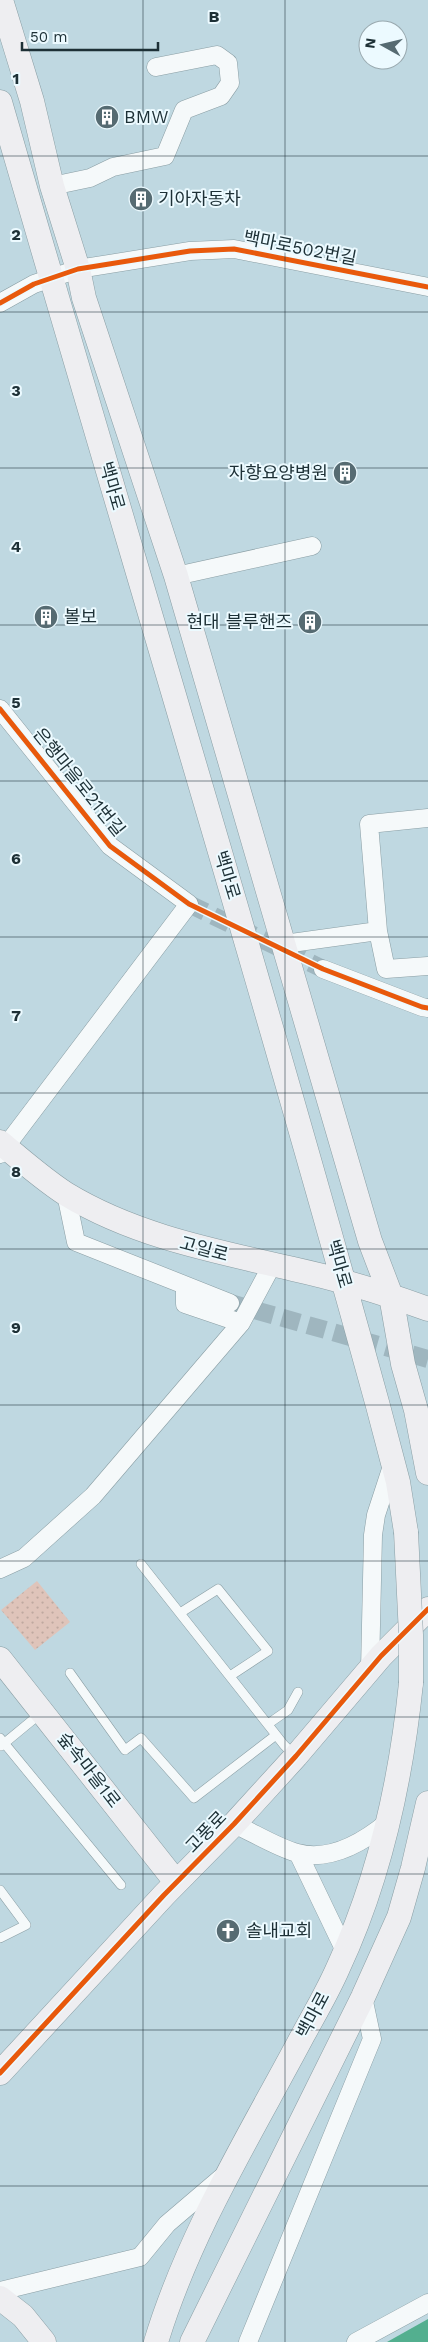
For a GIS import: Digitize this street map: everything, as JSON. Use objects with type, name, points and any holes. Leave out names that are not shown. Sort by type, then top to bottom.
[{"type":"main road","name":"백마로","points":[[1,0],[32,101],[52,186],[78,268],[84,298],[176,576],[370,1241],[391,1296],[403,1364],[416,1410],[428,1473]]},
{"type":"main road","points":[[0,105],[32,101]]},
{"type":"main road","name":"백마로","points":[[0,105],[250,951],[393,1463],[406,1532],[411,1634],[411,1683],[407,1723],[389,1821],[377,1869],[338,1969],[228,2171],[191,2251],[158,2335]]},
{"type":"main road","name":"고일로","points":[[2,1148],[66,1194],[117,1220],[168,1239],[220,1254],[344,1282],[428,1309]]},
{"type":"main road","name":"고풍로","points":[[0,2073],[176,1882],[234,1824],[370,1670],[428,1609]]},
{"type":"main road","name":"숲속마을1로","points":[[0,1659],[44,1712],[176,1882]]},
{"type":"main road","name":"백마로","points":[[193,2340],[363,1996],[398,1917],[413,1868],[428,1803]]},
{"type":"main road","points":[[0,2298],[24,2316],[44,2342]]},
{"type":"street","points":[[52,186],[90,178],[113,167],[165,156],[184,110],[221,96],[230,83],[228,63],[217,55],[156,68]]},
{"type":"street","name":"백마로502번길","points":[[78,268],[190,251],[234,249],[428,287]]},
{"type":"street","points":[[0,303],[34,284],[78,268]]},
{"type":"street","points":[[176,576],[312,546]]},
{"type":"street","name":"은행마을로21번길","points":[[0,709],[110,846],[189,904],[2,1148]]},
{"type":"street","points":[[428,818],[370,824],[378,931],[386,969],[428,966]]},
{"type":"street","points":[[284,944],[378,931]]},
{"type":"street","points":[[323,969],[428,1008]]},
{"type":"street","points":[[66,1194],[76,1242],[230,1303]]},
{"type":"street","points":[[0,1569],[24,1558],[93,1496],[241,1323],[272,1265]]},
{"type":"street","points":[[185,1285],[185,1304],[241,1323]]},
{"type":"street","points":[[370,1670],[373,1535],[376,1515],[393,1463]]},
{"type":"street","points":[[234,1824],[298,1853],[322,1854],[347,1849],[375,1833],[389,1821]]},
{"type":"street","points":[[298,1853],[346,1951]]},
{"type":"street","points":[[248,2342],[372,2039],[363,1996]]},
{"type":"street","points":[[0,2291],[140,2256],[167,2224],[228,2171]]},
{"type":"street","points":[[356,2342],[428,2303]]},
{"type":"lane","points":[[141,1564],[276,1735],[296,1756]]},
{"type":"lane","points":[[180,1613],[218,1589],[268,1651],[230,1676]]},
{"type":"lane","points":[[70,1673],[125,1750],[141,1738],[194,1798],[276,1735]]},
{"type":"lane","points":[[268,1724],[288,1710],[298,1692]]},
{"type":"lane","points":[[44,1712],[2,1743],[121,1884]]},
{"type":"lane","points":[[0,1890],[26,1925],[0,1938]]},
{"type":"shaded area","points":[[37,1581],[70,1622],[35,1650],[1,1610]]},
{"type":"shaded area","points":[[428,2319],[428,2342],[387,2342]]},
{"type":"tunnel","points":[[189,904],[323,969]]},
{"type":"tunnel","points":[[230,1303],[428,1359]]},
{"type":"cycle path","points":[[0,303],[34,284],[78,269],[190,251],[234,249],[428,287]]},
{"type":"cycle path","points":[[0,709],[110,846],[189,904],[323,969],[428,1008]]},
{"type":"cycle path","points":[[0,2073],[164,1895],[234,1824],[296,1756],[381,1656],[428,1609]]},
{"type":"place","name":"BMW","points":[[107,117]]},
{"type":"place","name":"기아자동차","points":[[141,199]]},
{"type":"place","name":"자향요양병원","points":[[345,473]]},
{"type":"place","name":"볼보","points":[[46,617]]},
{"type":"place","name":"현대 블루핸즈","points":[[310,622]]},
{"type":"place","name":"솔내교회","points":[[228,1931]]}]
